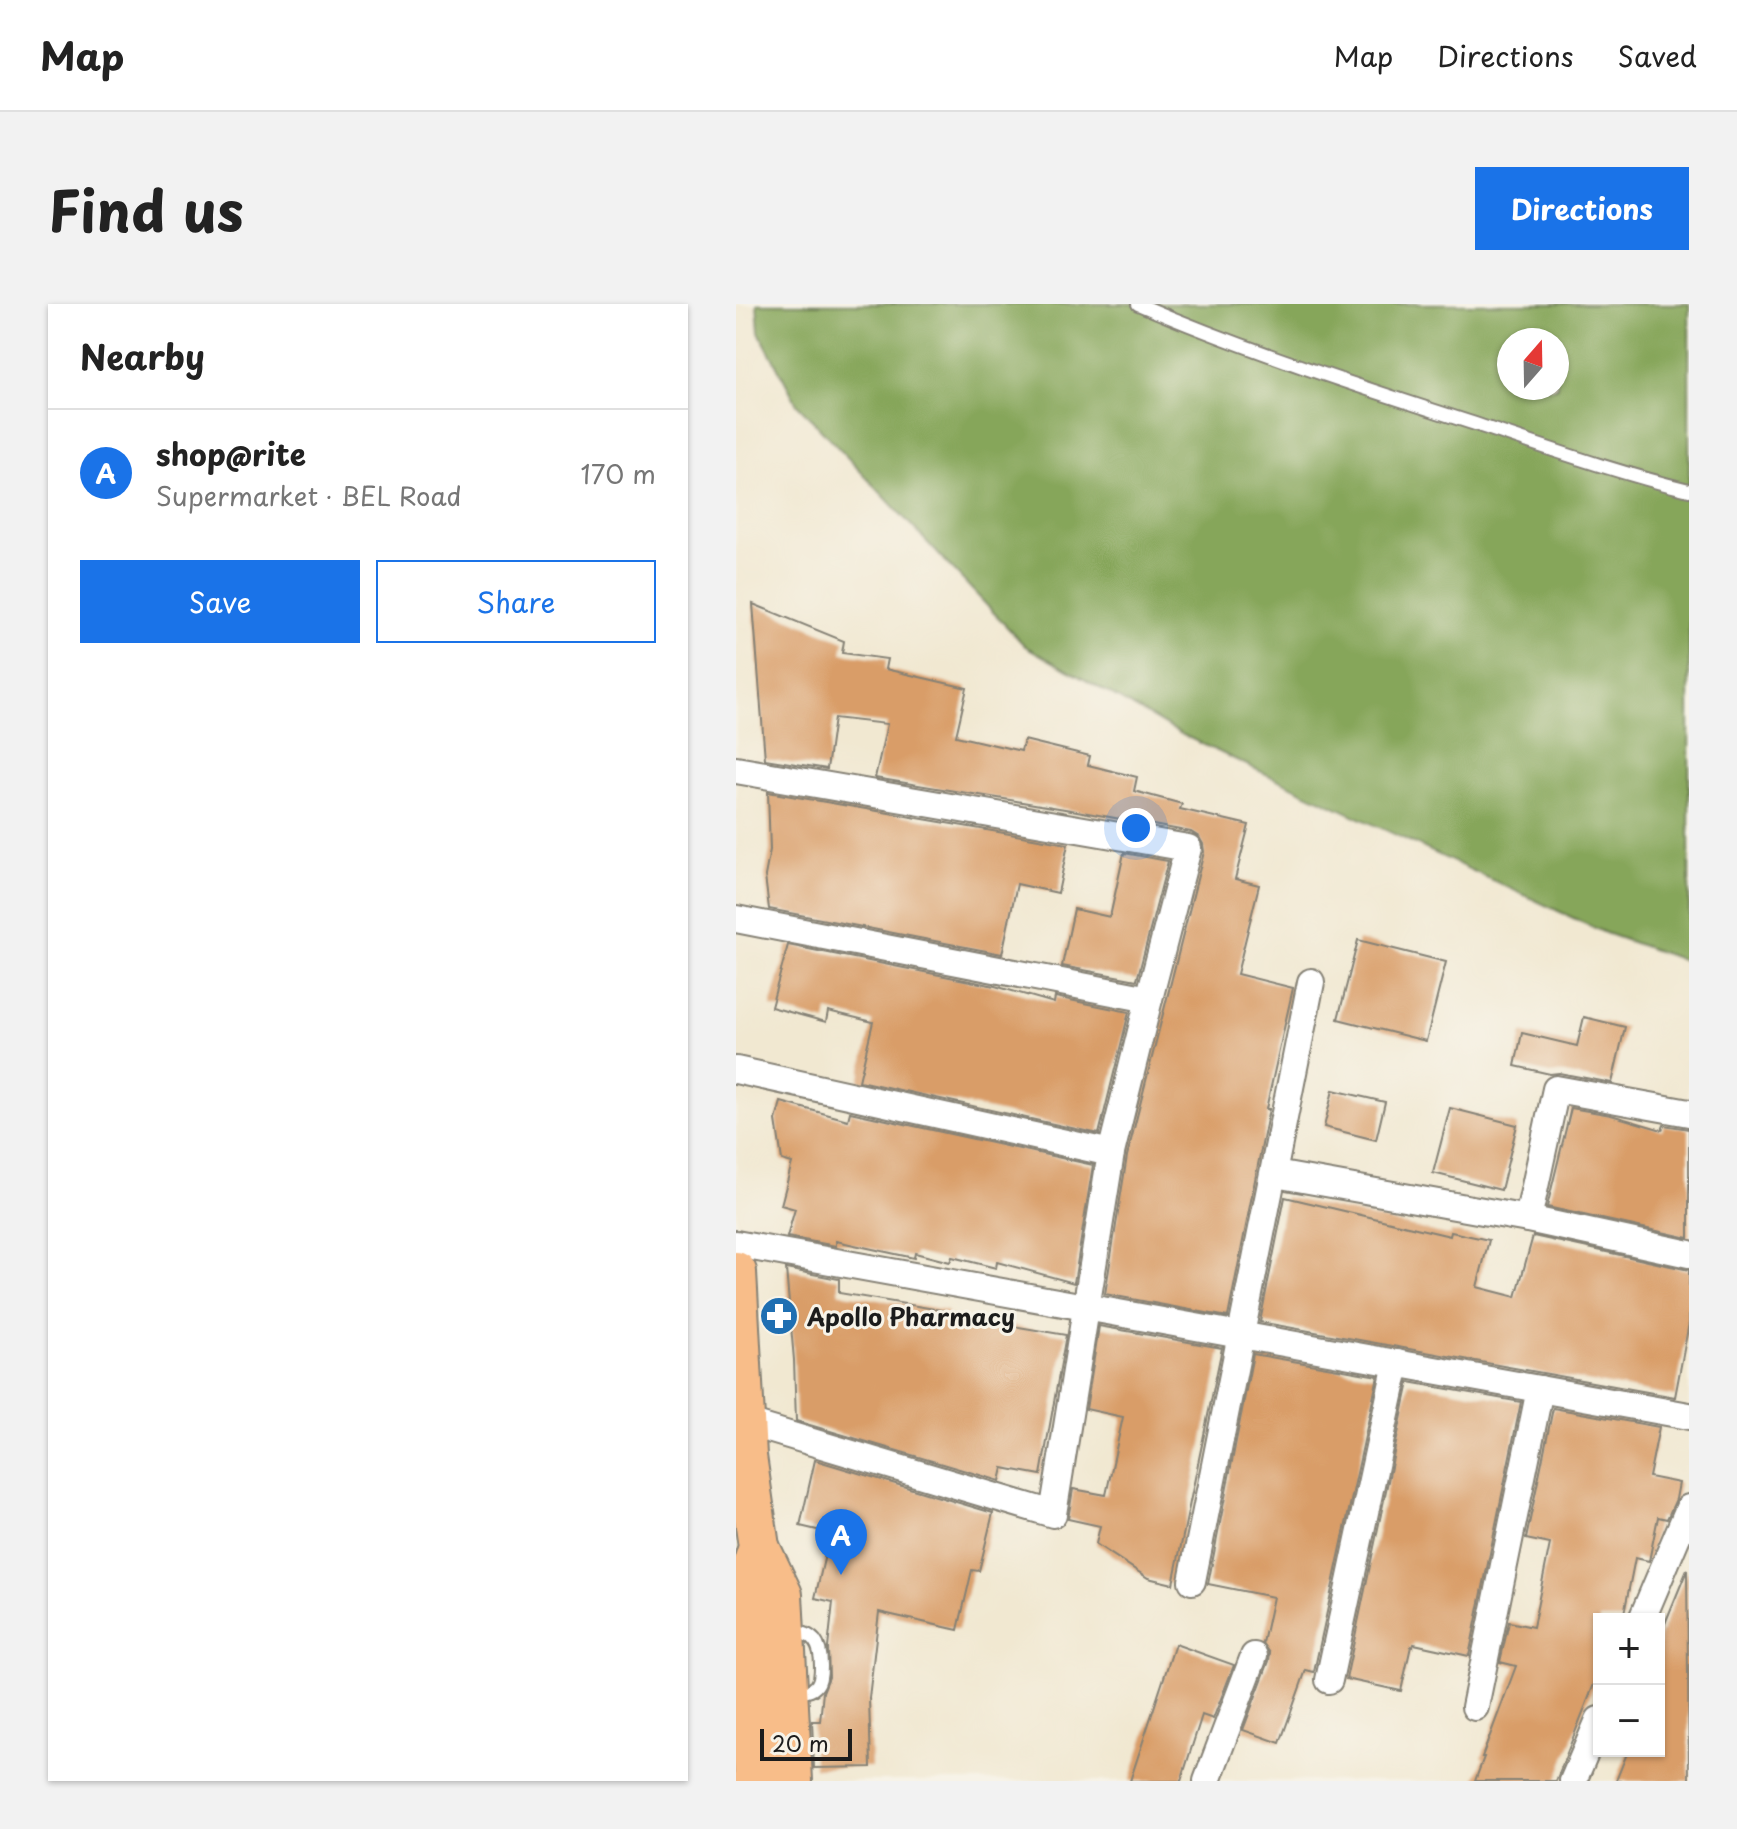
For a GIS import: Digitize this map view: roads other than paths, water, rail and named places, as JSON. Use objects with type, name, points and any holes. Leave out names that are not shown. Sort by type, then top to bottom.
[{"type":"main road","points":[[736,1272],[746,1456],[759,1547],[782,1595],[792,1781]]},
{"type":"main road","points":[[755,1781],[745,1591],[759,1547]]},
{"type":"street","points":[[736,770],[1188,848],[1111,1153],[1053,1514],[745,1422]]},
{"type":"street","points":[[736,919],[1149,999]]},
{"type":"street","points":[[1192,1581],[1311,982]]},
{"type":"street","points":[[736,1070],[1111,1153]]},
{"type":"street","points":[[1528,1219],[1556,1089],[1689,1113]]},
{"type":"street","points":[[1275,1174],[1528,1219],[1689,1254]]},
{"type":"street","points":[[736,1244],[1689,1416]]},
{"type":"street","points":[[1329,1680],[1397,1363]]},
{"type":"street","points":[[1475,1707],[1540,1389]]},
{"type":"street","points":[[1645,1613],[1689,1508]]},
{"type":"street","points":[[1207,1781],[1254,1656]]},
{"type":"street","points":[[1573,1781],[1593,1734]]},
{"type":"lane","points":[[1138,304],[1211,335],[1418,406],[1642,479],[1689,490]]},
{"type":"place","name":"Apollo Pharmacy","points":[[779,1316]]},
{"type":"place","name":"shop@rite","points":[[841,1575]]}]
